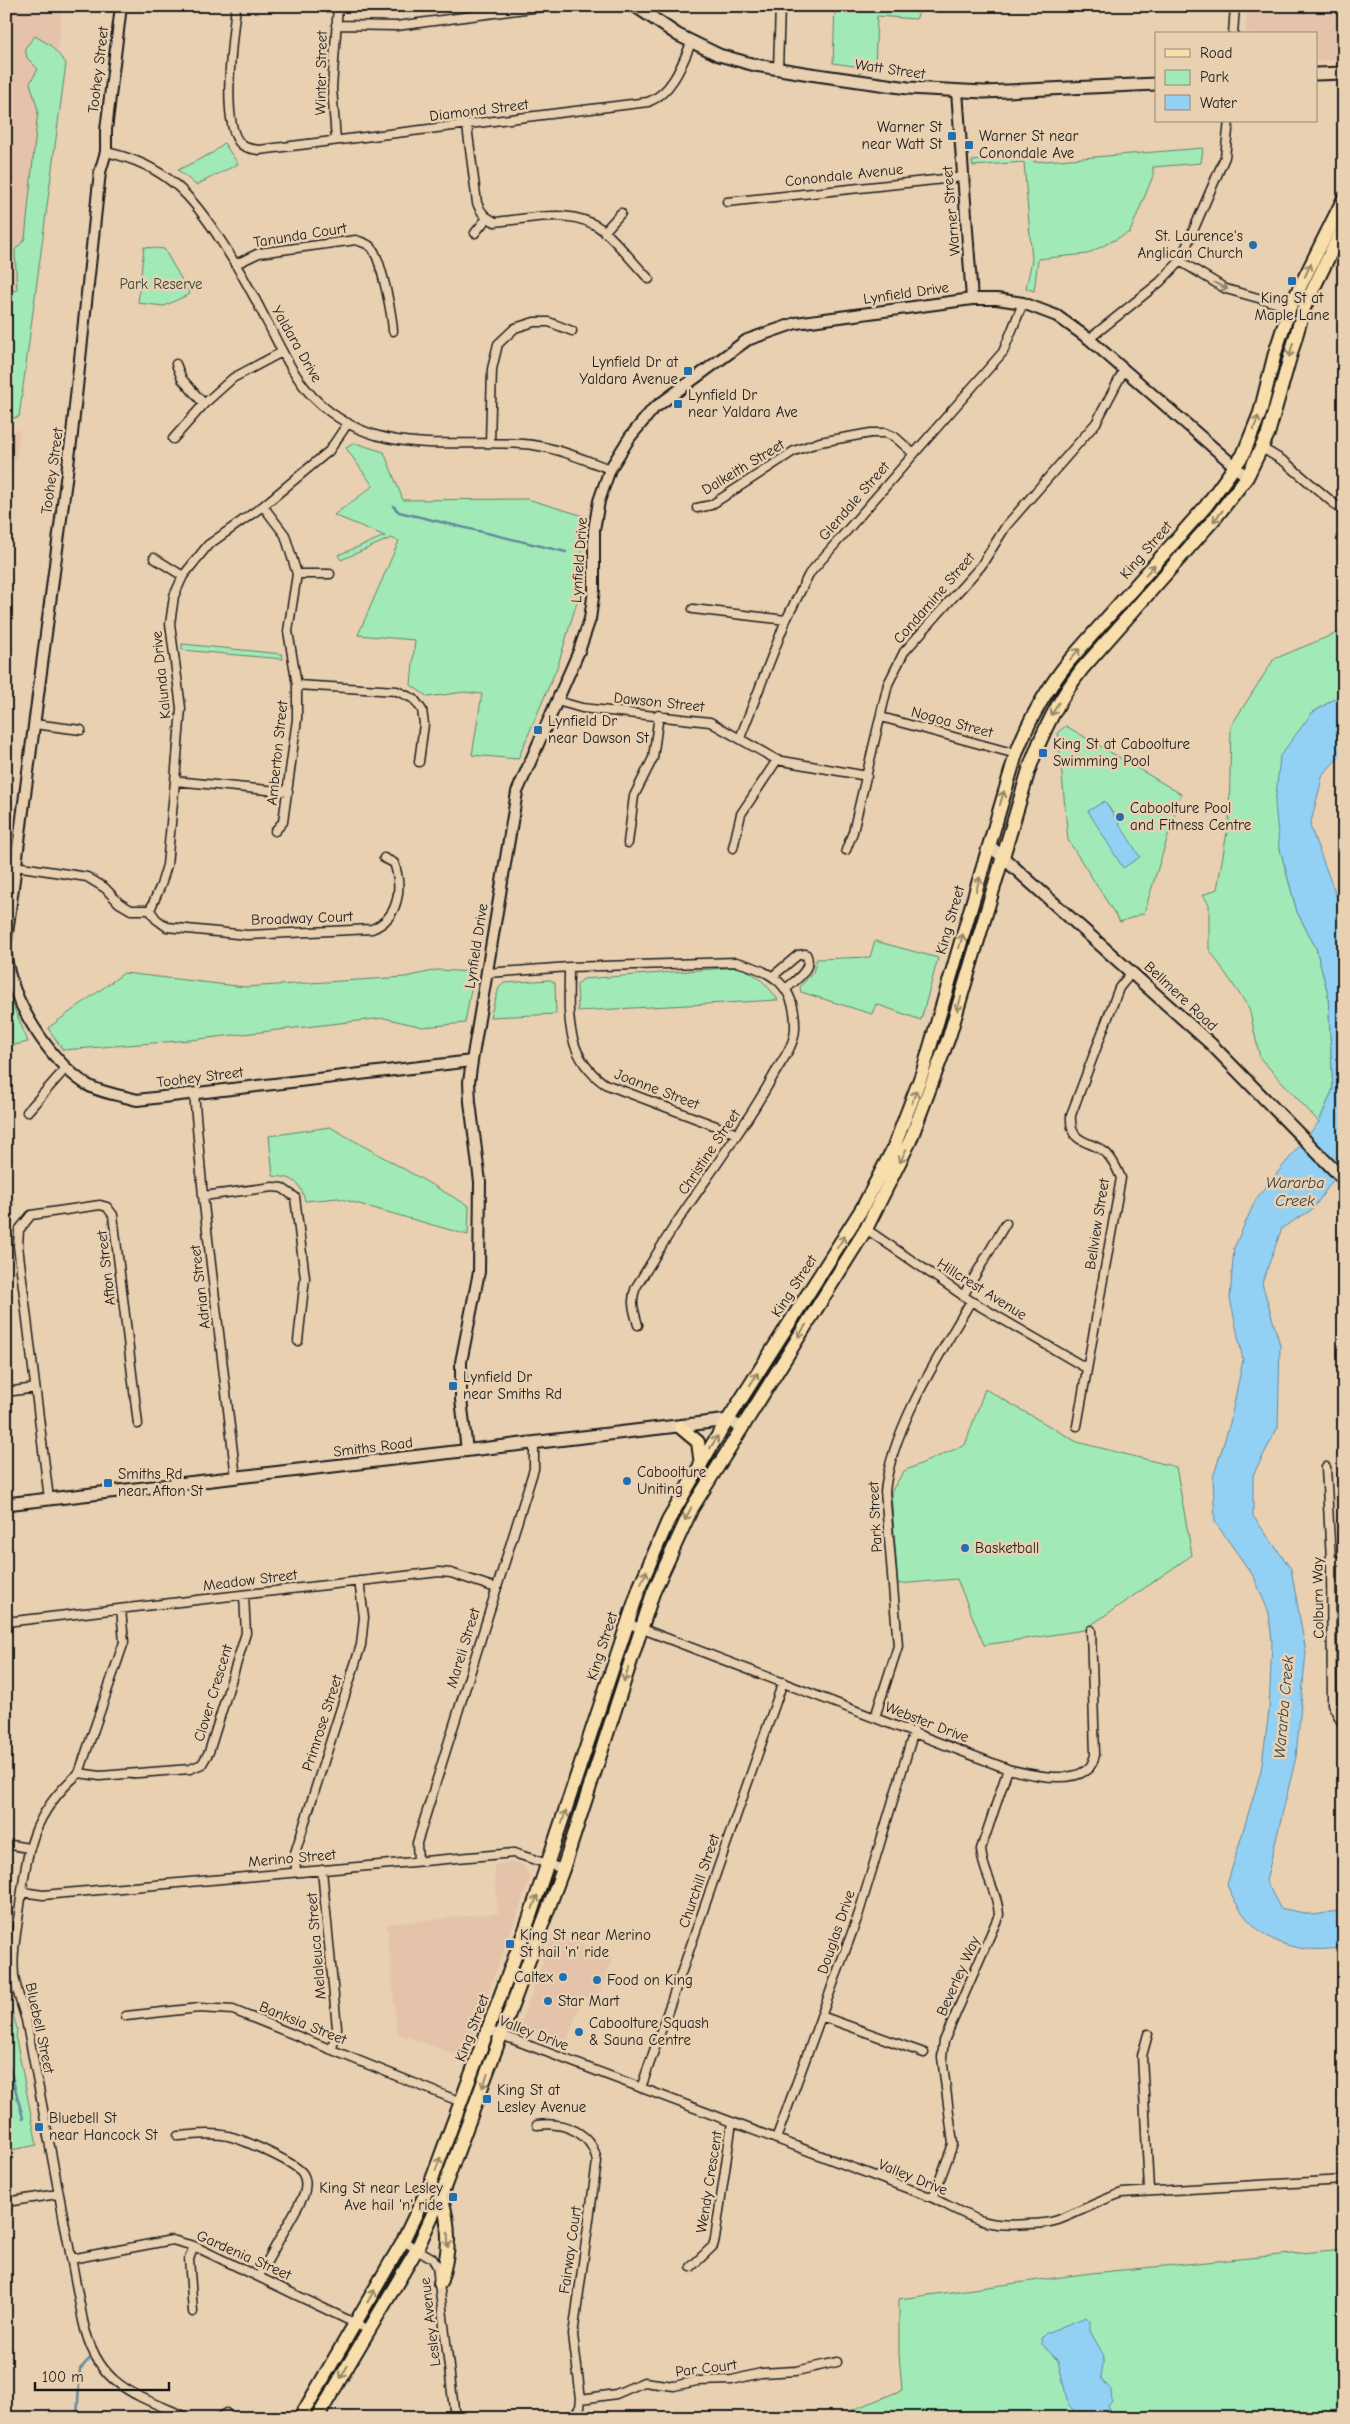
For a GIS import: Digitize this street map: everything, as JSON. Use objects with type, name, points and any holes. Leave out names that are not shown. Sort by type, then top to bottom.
[{"type":"main road","name":"Watt Street","points":[[635,6],[691,43],[735,60],[778,69],[908,88],[957,92],[1015,92],[1155,84]]},
{"type":"main road","points":[[1318,74],[1344,73]]},
{"type":"main road","name":"King Street","points":[[300,2418],[403,2241],[431,2182],[549,1863],[640,1586],[668,1521],[728,1420],[858,1215],[894,1147],[923,1070],[1016,754],[1028,723],[1050,686],[1206,506],[1235,467],[1249,442],[1257,420],[1275,353],[1290,307],[1344,198]]},
{"type":"main road","name":"King Street","points":[[318,2418],[417,2248],[441,2196],[563,1868],[641,1628],[676,1539],[692,1508],[741,1428],[866,1230],[910,1141],[935,1079],[1033,756],[1047,723],[1072,682],[1216,517],[1247,477],[1262,448],[1276,409],[1304,308],[1344,224]]},
{"type":"main road","points":[[1118,607],[1129,616]]},
{"type":"main road","name":"Bellmere Road","points":[[989,845],[1211,1044],[1344,1180]]},
{"type":"main road","points":[[728,1420],[741,1428]]},
{"type":"main road","name":"Smiths Road","points":[[6,1504],[728,1420]]},
{"type":"main road","points":[[680,1427],[698,1442],[701,1465]]},
{"type":"main road","points":[[440,2283],[448,2258],[447,2213],[441,2196]]},
{"type":"street","name":"Toohey Street","points":[[6,940],[72,434],[100,172],[106,152],[106,130],[121,6]]},
{"type":"street","name":"Diamond Street","points":[[236,6],[229,105],[234,133],[240,144],[247,148],[259,150],[638,104],[655,99],[669,86],[691,43]]},
{"type":"street","name":"Winter Street","points":[[336,140],[332,88],[338,6]]},
{"type":"street","points":[[336,25],[396,26],[548,6]]},
{"type":"street","points":[[778,69],[780,6]]},
{"type":"street","points":[[1233,32],[1235,6]]},
{"type":"street","name":"Warner Street","points":[[957,92],[972,299]]},
{"type":"street","points":[[1089,338],[1160,282],[1180,261],[1225,157],[1229,122]]},
{"type":"street","points":[[467,126],[477,203],[480,212],[487,218],[495,222],[569,216],[582,219],[604,232],[649,280]]},
{"type":"street","name":"Yaldara Drive","points":[[106,152],[151,167],[177,184],[198,206],[236,264],[296,376],[313,396],[348,423],[375,436],[411,443],[524,444],[559,450],[610,469]]},
{"type":"street","name":"Conondale Avenue","points":[[727,202],[963,177]]},
{"type":"street","points":[[604,232],[621,213]]},
{"type":"street","points":[[475,233],[487,218]]},
{"type":"street","name":"Tanunda Court","points":[[236,264],[259,253],[356,240],[365,243],[372,247],[377,260],[392,310],[393,331]]},
{"type":"street","points":[[1180,261],[1226,289],[1290,307]]},
{"type":"street","name":"Lynfield Drive","points":[[467,1451],[461,1399],[461,1369],[463,1347],[478,1272],[480,1182],[470,1102],[469,1082],[472,1061],[517,792],[579,651],[590,618],[594,590],[593,545],[596,515],[610,469],[630,437],[653,409],[747,340],[796,323],[972,299],[997,299],[1023,303],[1057,316],[1089,338],[1247,477]]},
{"type":"street","name":"Glendale Street","points":[[740,738],[786,620],[797,594],[809,574],[1003,352],[1023,303]]},
{"type":"street","points":[[490,443],[492,369],[498,344],[515,328],[534,322],[549,322],[572,331]]},
{"type":"street","points":[[173,439],[204,404],[244,370],[282,352]]},
{"type":"street","points":[[176,364],[182,379],[204,404]]},
{"type":"street","name":"Condamine Street","points":[[846,850],[853,832],[888,684],[904,652],[981,566],[1006,526],[1096,423],[1124,370]]},
{"type":"street","name":"Kalunda Drive","points":[[150,910],[162,885],[167,865],[181,708],[170,624],[174,596],[183,576],[208,545],[263,506],[329,451],[348,423]]},
{"type":"street","name":"Dalkeith Street","points":[[697,508],[711,505],[794,451],[820,442],[871,433],[886,433],[895,437],[914,454]]},
{"type":"street","points":[[1262,448],[1285,462],[1344,512]]},
{"type":"street","name":"Amberton Street","points":[[263,506],[285,535],[297,574],[288,631],[297,685],[297,719],[283,822],[275,831]]},
{"type":"street","points":[[154,558],[183,576]]},
{"type":"street","points":[[297,574],[330,574]]},
{"type":"street","points":[[693,609],[786,620]]},
{"type":"street","points":[[297,685],[397,691],[414,698],[422,710],[424,724],[419,762]]},
{"type":"street","name":"Dawson Street","points":[[558,701],[582,708],[710,722],[777,760],[867,776]]},
{"type":"street","points":[[628,842],[634,796],[653,758],[659,715]]},
{"type":"street","name":"Nogoa Street","points":[[881,717],[1016,754]]},
{"type":"street","points":[[34,724],[81,730]]},
{"type":"street","points":[[732,848],[744,809],[777,760]]},
{"type":"street","points":[[175,782],[288,792]]},
{"type":"street","name":"Broadway Court","points":[[150,910],[156,919],[167,927],[247,935],[372,929],[383,924],[391,917],[400,878],[394,863],[384,858]]},
{"type":"street","points":[[15,866],[87,877],[104,888],[119,903],[131,910],[150,910]]},
{"type":"street","points":[[773,976],[798,955],[806,954],[809,960],[808,968],[785,990]]},
{"type":"street","name":"Toohey Street","points":[[6,956],[15,989],[45,1045],[66,1068],[87,1086],[137,1100],[472,1061]]},
{"type":"street","name":"Christine Street","points":[[487,973],[569,967],[736,962],[758,967],[773,976],[785,990],[793,1008],[795,1030],[791,1046],[758,1104],[636,1287],[632,1296],[632,1306],[638,1325]]},
{"type":"street","name":"Joanne Street","points":[[569,967],[569,1023],[578,1055],[590,1074],[605,1084],[737,1134]]},
{"type":"street","name":"Bellview Street","points":[[1077,1426],[1121,1178],[1115,1164],[1106,1152],[1081,1141],[1073,1132],[1070,1115],[1119,988],[1132,972]]},
{"type":"street","points":[[27,1112],[66,1068]]},
{"type":"street","name":"Adrian Street","points":[[194,1092],[203,1196],[236,1478]]},
{"type":"street","points":[[203,1196],[273,1187],[282,1188],[294,1197],[305,1278],[298,1340]]},
{"type":"street","name":"Afton Street","points":[[48,1499],[18,1246],[19,1230],[30,1215],[100,1205],[106,1207],[113,1214],[116,1226],[138,1424]]},
{"type":"street","points":[[963,1296],[1006,1223]]},
{"type":"street","name":"Hillcrest Avenue","points":[[866,1230],[970,1301],[1086,1368]]},
{"type":"street","name":"Park Street","points":[[876,1717],[898,1646],[885,1491],[887,1469],[921,1388],[970,1301]]},
{"type":"street","points":[[6,1392],[35,1388]]},
{"type":"street","name":"Mareli Street","points":[[418,1862],[417,1843],[534,1469],[534,1443]]},
{"type":"street","name":"Colburn Way","points":[[1326,1467],[1331,1561],[1332,1704],[1344,1727]]},
{"type":"street","points":[[1331,1561],[1344,1561]]},
{"type":"street","name":"Meadow Street","points":[[6,1622],[439,1572],[451,1573],[496,1588]]},
{"type":"street","name":"Primrose Street","points":[[296,1872],[295,1853],[361,1645],[364,1617],[359,1581]]},
{"type":"street","name":"Clover Crescent","points":[[79,1773],[100,1776],[190,1769],[202,1764],[209,1752],[246,1633],[244,1594]]},
{"type":"street","name":"Bluebell Street","points":[[121,1610],[124,1642],[79,1773],[64,1786],[50,1804],[35,1828],[28,1848],[14,1952],[14,1975],[27,2026],[86,2337],[93,2356],[99,2365],[118,2384],[134,2394],[189,2418]]},
{"type":"street","name":"Webster Drive","points":[[627,1623],[1008,1768],[1042,1777],[1084,1772],[1092,1765],[1095,1755],[1091,1630]]},
{"type":"street","name":"Churchill Street","points":[[641,2088],[783,1682]]},
{"type":"street","name":"Douglas Drive","points":[[776,2139],[858,1916],[914,1731]]},
{"type":"street","name":"Beverley Way","points":[[934,2198],[953,2144],[942,2058],[944,2041],[999,1915],[999,1902],[981,1859],[981,1849],[1008,1768]]},
{"type":"street","points":[[6,1844],[28,1848]]},
{"type":"street","name":"Merino Street","points":[[22,1892],[43,1895],[514,1853],[563,1868]]},
{"type":"street","name":"Melaleuca Street","points":[[322,1870],[337,2028],[332,2049]]},
{"type":"street","name":"Banksia Street","points":[[126,2016],[199,2008],[233,2010],[461,2102]]},
{"type":"street","points":[[821,2016],[924,2053]]},
{"type":"street","name":"Valley Drive","points":[[488,2030],[934,2198],[978,2221],[1007,2226],[1057,2220],[1098,2200],[1122,2193],[1344,2180]]},
{"type":"street","points":[[1148,2034],[1142,2056],[1149,2190]]},
{"type":"street","name":"Wendy Crescent","points":[[691,2267],[713,2246],[732,2122]]},
{"type":"street","name":"Fairway Court","points":[[537,2125],[547,2124],[572,2130],[589,2141],[595,2150],[596,2162],[573,2335],[581,2399],[580,2407],[573,2418]]},
{"type":"street","points":[[178,2136],[216,2134],[228,2136],[292,2163],[302,2173],[306,2190],[304,2196],[259,2276]]},
{"type":"street","points":[[6,2202],[58,2194]]},
{"type":"street","name":"Gardenia Street","points":[[71,2259],[172,2240],[194,2246],[369,2330]]},
{"type":"street","name":"Lesley Avenue","points":[[403,2241],[434,2260],[440,2283],[455,2418]]},
{"type":"street","points":[[193,2312],[189,2259],[194,2246]]},
{"type":"street","name":"Par Court","points":[[581,2399],[616,2394],[644,2382],[674,2386],[697,2381],[732,2380],[761,2373],[796,2371],[837,2362]]},
{"type":"shaded area","points":[[6,6],[63,6],[13,421],[6,422]]},
{"type":"shaded area","points":[[1247,6],[1344,6],[1344,60],[1318,61],[1318,32],[1246,32]]},
{"type":"shaded area","points":[[20,430],[6,520],[6,432]]},
{"type":"shaded area","points":[[512,1862],[522,1864],[530,1879],[464,2058],[397,2033],[387,1924],[498,1913],[494,1865]]},
{"type":"shaded area","points":[[553,1934],[613,1957],[596,2001],[583,1997],[565,2045],[523,2029],[520,2025]]},
{"type":"green space","points":[[835,6],[922,6],[916,19],[877,16],[875,69],[833,63]]},
{"type":"green space","points":[[35,36],[50,45],[66,63],[19,417],[6,419],[6,289],[17,291],[15,250],[25,239],[38,110],[30,83],[38,69],[27,58],[25,48]]},
{"type":"green space","points":[[224,143],[238,164],[196,185],[178,170],[214,152]]},
{"type":"green space","points":[[1203,148],[1201,163],[1153,167],[1153,176],[1130,232],[1087,254],[1038,259],[1034,291],[1026,288],[1032,260],[1024,162],[973,166],[972,161],[1034,156],[1034,162]]},
{"type":"green space","name":"Park Reserve","points":[[144,247],[164,249],[190,294],[164,306],[138,303]]},
{"type":"green space","points":[[355,443],[384,452],[403,500],[527,499],[584,516],[579,595],[558,665],[518,759],[472,755],[482,694],[464,692],[428,697],[411,685],[415,640],[358,635],[399,541],[391,538],[341,560],[338,555],[385,536],[334,515],[373,486],[346,448]]},
{"type":"green space","points":[[1344,630],[1344,693],[1312,713],[1279,845],[1297,912],[1316,948],[1328,994],[1333,1089],[1319,1122],[1260,1058],[1249,1008],[1209,949],[1209,904],[1203,895],[1217,889],[1229,821],[1231,726],[1274,659]]},
{"type":"green space","points":[[182,644],[282,654],[283,659],[182,650]]},
{"type":"green space","name":"Caboolture Pool and Fitness Centre","points":[[1066,726],[1181,794],[1144,913],[1120,922],[1068,840],[1058,732]]},
{"type":"green space","points":[[875,941],[938,958],[921,1020],[876,1004],[872,1014],[801,992],[800,987],[813,972],[817,959],[870,957]]},
{"type":"green space","points":[[739,967],[752,973],[778,1000],[578,1011],[577,985],[583,979]]},
{"type":"green space","points":[[437,970],[474,972],[465,1023],[423,1027],[384,1018],[190,1040],[63,1050],[48,1028],[124,973],[245,987],[406,977]]},
{"type":"green space","points":[[550,980],[555,983],[556,1014],[490,1017],[499,988],[504,983]]},
{"type":"green space","points":[[6,988],[28,1042],[6,1047]]},
{"type":"green space","points":[[330,1127],[469,1206],[468,1235],[338,1198],[305,1201],[301,1189],[295,1182],[291,1179],[273,1176],[269,1136]]},
{"type":"green space","points":[[6,1183],[13,1201],[13,1211],[6,1228]]},
{"type":"green space","points":[[985,1389],[1077,1442],[1176,1467],[1192,1555],[1084,1630],[984,1645],[957,1579],[898,1584],[891,1492],[904,1471],[965,1445]]},
{"type":"green space","points":[[6,1853],[10,1855],[13,1865],[6,1902]]},
{"type":"green space","points":[[6,1987],[17,2029],[16,2039],[37,2145],[6,2151]]},
{"type":"green space","points":[[1344,2249],[1344,2418],[837,2418],[902,2390],[899,2354],[899,2299],[1091,2273]]},
{"type":"water","name":"Wararba Creek","points":[[1344,693],[1344,752],[1323,774],[1310,826],[1338,901],[1344,909],[1344,1164],[1313,1209],[1282,1228],[1262,1283],[1280,1345],[1278,1427],[1253,1475],[1253,1516],[1291,1569],[1306,1652],[1296,1757],[1266,1881],[1280,1908],[1314,1915],[1344,1910],[1344,1947],[1305,1949],[1273,1939],[1259,1930],[1236,1903],[1227,1885],[1261,1771],[1269,1711],[1272,1642],[1269,1613],[1254,1577],[1215,1522],[1213,1478],[1230,1423],[1243,1360],[1230,1298],[1234,1248],[1256,1199],[1319,1122],[1333,1089],[1328,994],[1316,948],[1297,912],[1279,845],[1275,804],[1280,756],[1312,713]]},
{"type":"water","points":[[1105,801],[1140,857],[1123,868],[1088,811]]},
{"type":"water","points":[[1086,2317],[1090,2321],[1090,2331],[1104,2356],[1101,2378],[1111,2390],[1112,2401],[1108,2406],[1111,2418],[1080,2418],[1068,2404],[1058,2361],[1042,2344],[1041,2338],[1046,2333]]},
{"type":"waterway","points":[[393,506],[399,512],[566,552]]},
{"type":"waterway","points":[[6,2055],[23,2118]]},
{"type":"waterway","points":[[77,2418],[80,2369],[93,2355]]},
{"type":"place","name":"Warner St near Watt St","points":[[952,136]]},
{"type":"place","name":"Warner St near Conondale Ave","points":[[969,145]]},
{"type":"place","name":"St. Laurence's Anglican Church","points":[[1253,245]]},
{"type":"place","name":"King St at Maple Lane","points":[[1292,281]]},
{"type":"place","name":"Lynfield Dr at Yaldara Avenue","points":[[688,371]]},
{"type":"place","name":"Lynfield Dr near Yaldara Ave","points":[[678,404]]},
{"type":"place","name":"Lynfield Dr near Dawson St","points":[[538,730]]},
{"type":"place","name":"King St at Caboolture Swimming Pool","points":[[1043,753]]},
{"type":"place","name":"Caboolture Pool and Fitness Centre","points":[[1120,817]]},
{"type":"place","name":"Lynfield Dr near Smiths Rd","points":[[453,1386]]},
{"type":"place","name":"Caboolture Uniting","points":[[627,1481]]},
{"type":"place","name":"Smiths Rd near Afton St","points":[[108,1483]]},
{"type":"place","name":"Basketball","points":[[965,1548]]},
{"type":"place","name":"King St near Merino St hail 'n' ride","points":[[510,1944]]},
{"type":"place","name":"Caltex","points":[[563,1977]]},
{"type":"place","name":"Food on King","points":[[597,1980]]},
{"type":"place","name":"Star Mart","points":[[548,2001]]},
{"type":"place","name":"Caboolture Squash & Sauna Centre","points":[[579,2032]]},
{"type":"place","name":"King St at Lesley Avenue","points":[[487,2099]]},
{"type":"place","name":"Bluebell St near Hancock St","points":[[39,2127]]},
{"type":"place","name":"King St near Lesley Ave hail 'n' ride","points":[[453,2197]]}]
